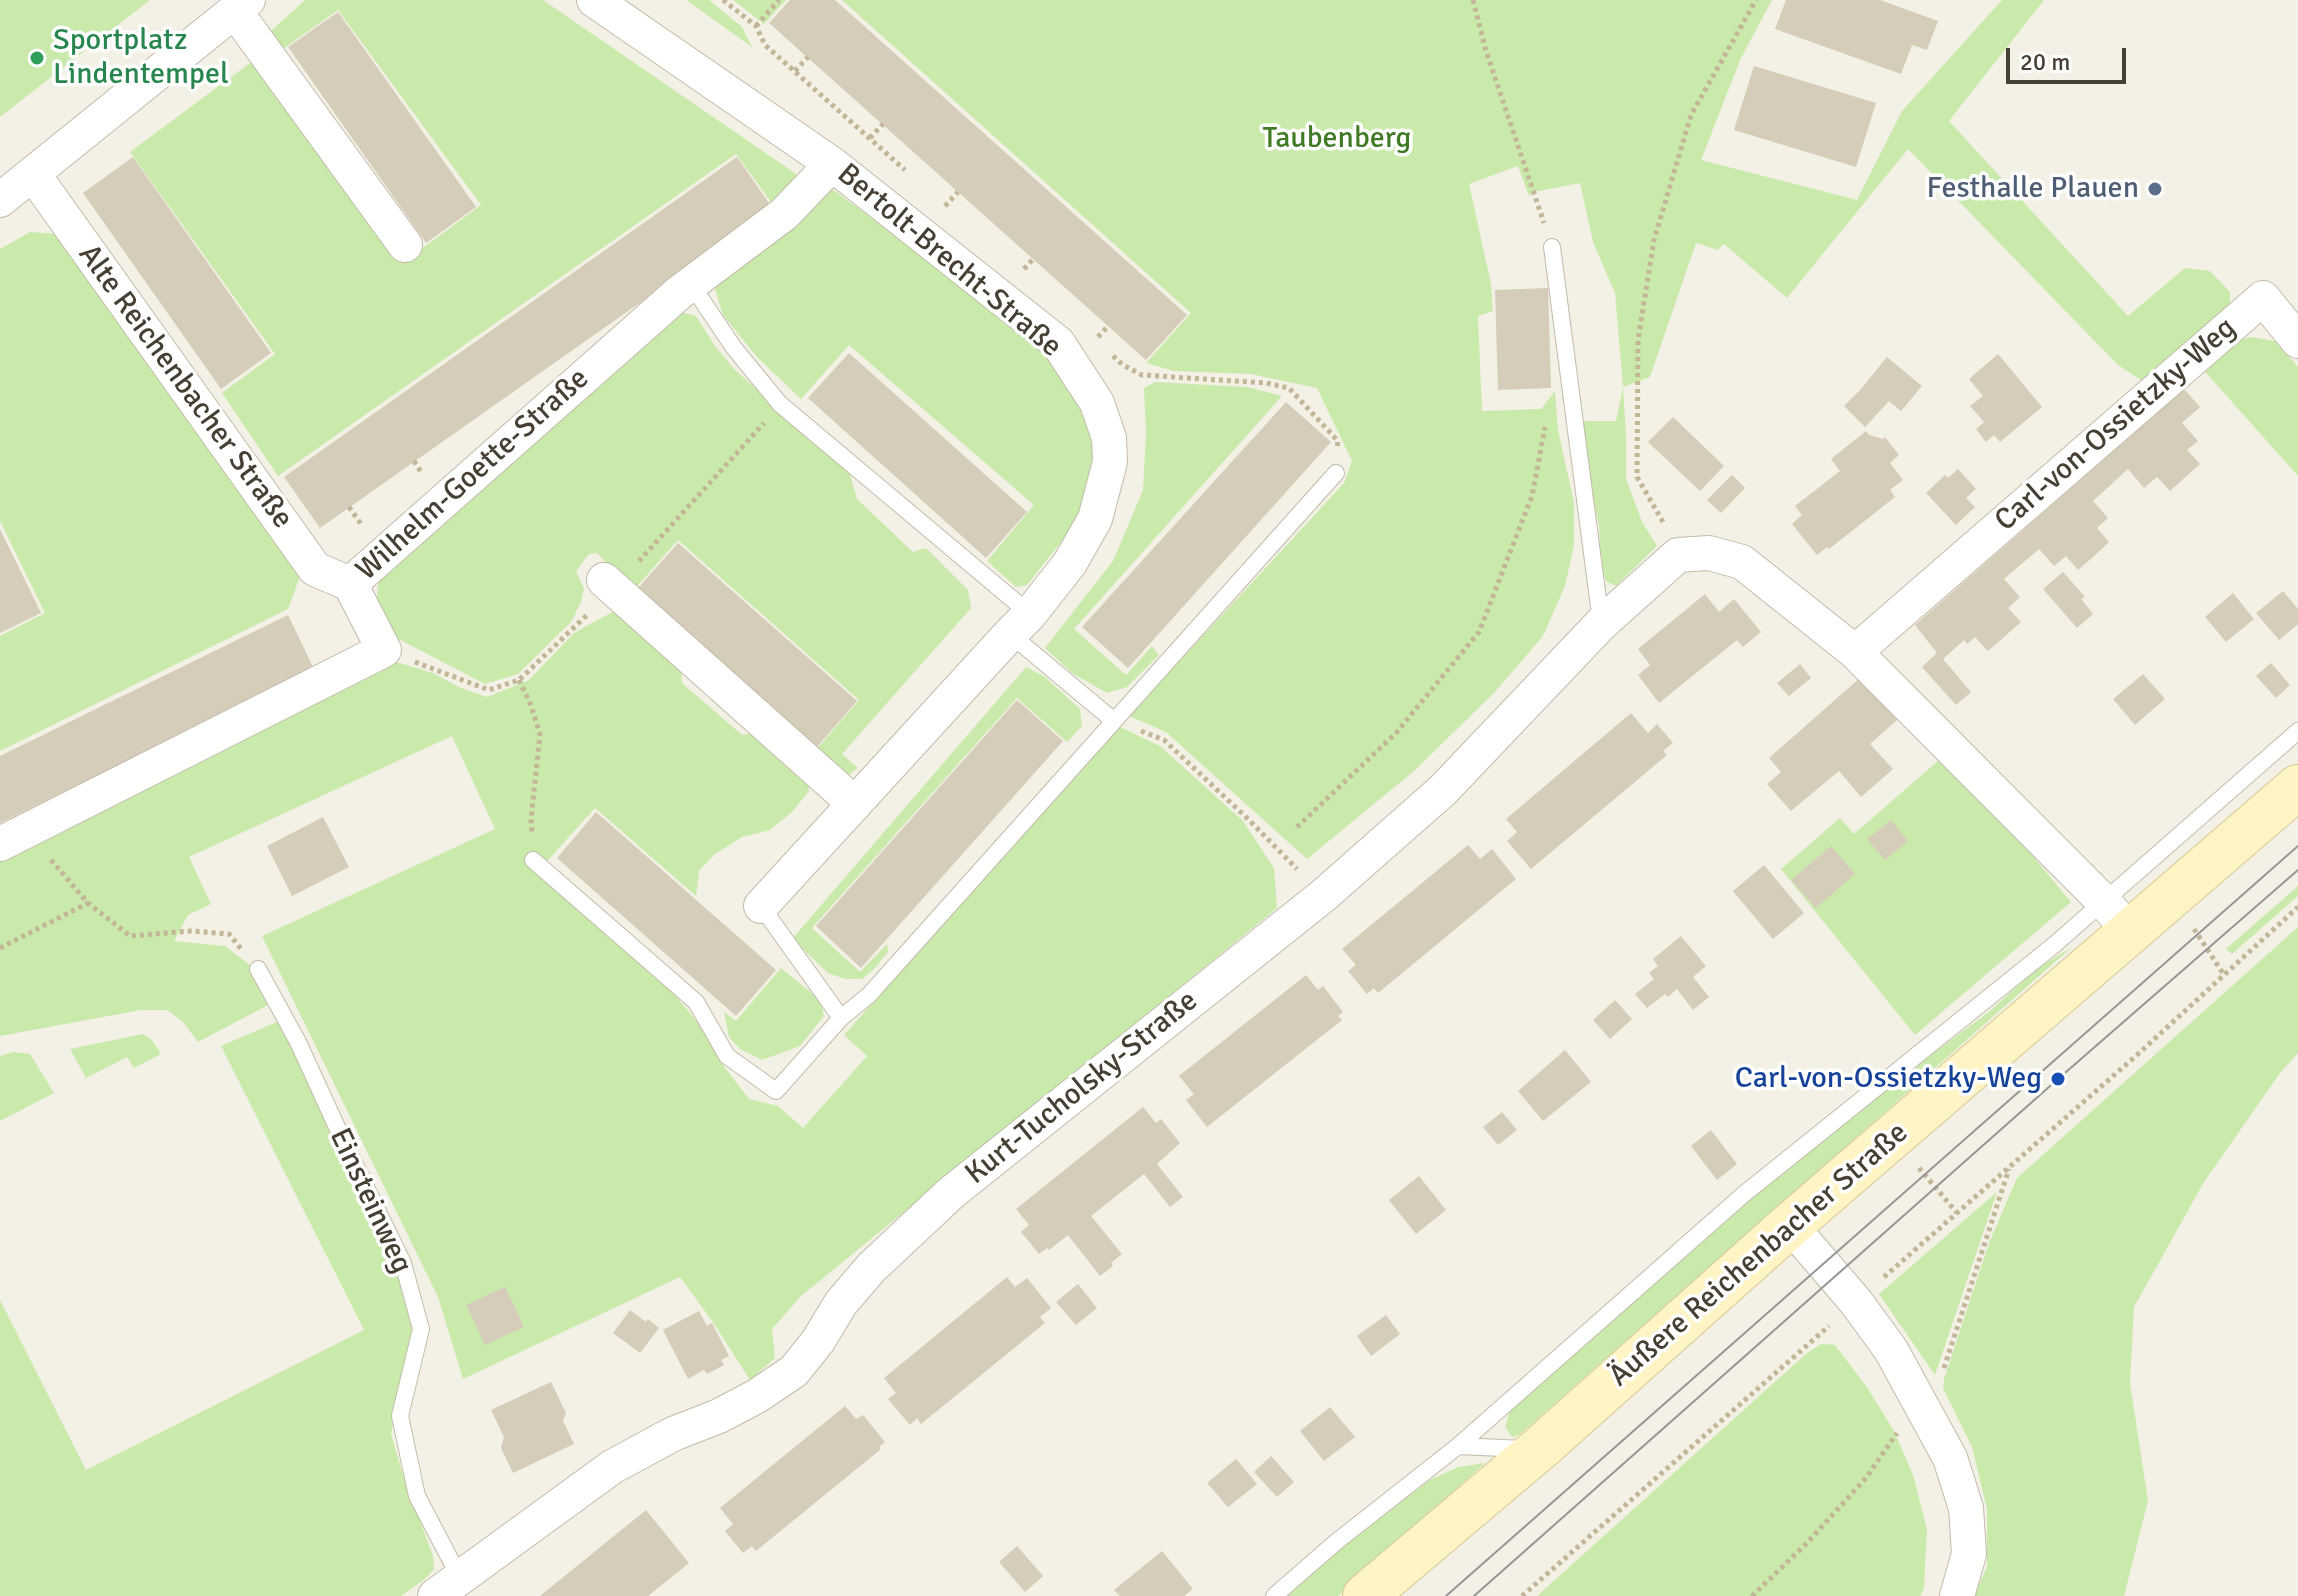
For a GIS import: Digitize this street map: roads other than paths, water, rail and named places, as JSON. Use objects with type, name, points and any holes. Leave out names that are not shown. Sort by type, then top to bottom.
[{"type":"street","name":"Bertolt-Brecht-Straße","points":[[594,0],[832,164],[1058,343],[1097,403],[1109,438],[1110,462],[1095,519],[1070,563],[1020,624],[761,906]]},
{"type":"street","points":[[0,200],[242,5],[405,245]]},
{"type":"street","name":"Wilhelm-Goette-Straße","points":[[8,839],[384,650],[350,584],[691,284],[784,214],[832,164]]},
{"type":"street","name":"Alte Reichenbacher Straße","points":[[33,174],[315,569],[350,584]]},
{"type":"street","name":"Carl-von-Ossietzky-Weg","points":[[1855,652],[2263,298],[2298,341]]},
{"type":"street","name":"Kurt-Tucholsky-Straße","points":[[447,1587],[612,1467],[673,1434],[719,1416],[757,1396],[794,1371],[818,1341],[841,1303],[871,1268],[951,1193],[1324,895],[1443,790],[1601,624],[1694,554],[1742,562],[1855,652]]},
{"type":"street","points":[[604,580],[855,804]]},
{"type":"street","points":[[1855,652],[2117,918]]},
{"type":"street","name":"Äußere Reichenbacher Straße","points":[[1365,1596],[1539,1449],[1790,1225],[1892,1139],[2117,918],[2169,899],[2268,791]]},
{"type":"street","points":[[1790,1225],[1856,1302],[1891,1350],[1950,1458],[1966,1508],[1969,1554],[1957,1596]]},
{"type":"lane","points":[[1552,247],[1601,624]]},
{"type":"lane","points":[[691,284],[734,348],[780,404],[1020,624],[1114,721]]},
{"type":"lane","points":[[533,860],[696,1002],[727,1056],[776,1091],[841,1018],[869,995],[1336,473]]},
{"type":"lane","points":[[1274,1596],[1336,1542],[1458,1446],[1744,1194],[2117,918],[2268,791],[2298,731]]},
{"type":"lane","name":"Bertolt-Brecht-Straße","points":[[761,906],[841,1018]]},
{"type":"lane","name":"Einsteinweg","points":[[258,969],[298,1042],[403,1263],[421,1329],[400,1416],[417,1496],[447,1587]]},
{"type":"lane","points":[[1458,1446],[1539,1449]]},
{"type":"tram line","points":[[1446,1596],[2298,846]]},
{"type":"tram line","points":[[1474,1596],[2298,870]]},
{"type":"place","name":"Sportplatz Lindentempel","points":[[37,58]]},
{"type":"place","name":"Festhalle Plauen","points":[[2155,189]]},
{"type":"place","name":"Carl-von-Ossietzky-Weg","points":[[2058,1079]]},
{"type":"park label","name":"Taubenberg","points":[[1337,139]]}]
